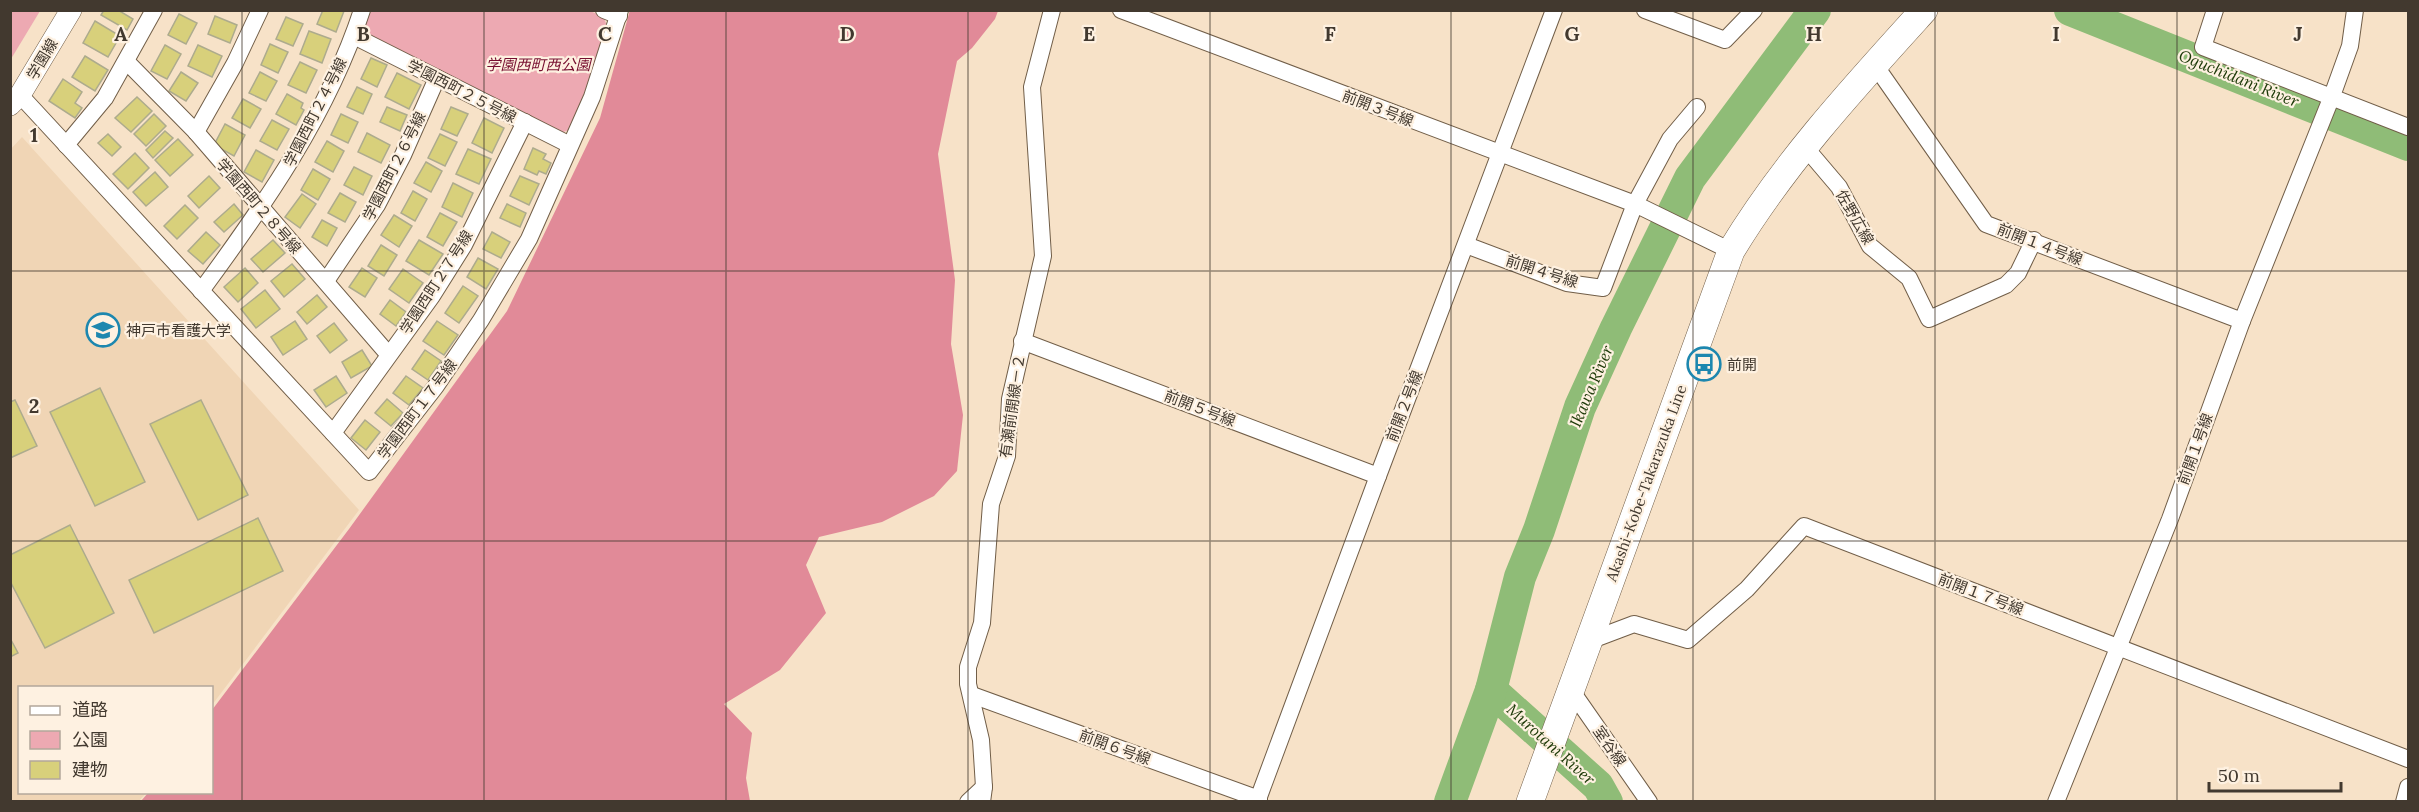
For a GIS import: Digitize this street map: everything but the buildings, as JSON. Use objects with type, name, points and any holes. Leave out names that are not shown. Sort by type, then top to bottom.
[{"type":"main road","name":"Akashi-Kobe-Takarazuka Line","points":[[1530,801],[1589,641],[1723,247],[1746,225],[1805,147],[1924,10]]},
{"type":"street","name":"学園線","points":[[15,100],[71,10]]},
{"type":"street","points":[[66,145],[105,98],[154,10]]},
{"type":"street","points":[[196,132],[235,63],[260,10]]},
{"type":"street","name":"学園西町２４号線","points":[[201,291],[261,209],[299,148],[354,36],[362,10]]},
{"type":"street","name":"有瀬前開線－２","points":[[983,794],[981,740],[968,684],[968,667],[982,623],[991,504],[1007,456],[1010,399],[1043,256],[1032,87],[1052,10]]},
{"type":"street","name":"前開３号線","points":[[1121,10],[1635,204]]},
{"type":"street","name":"前開２号線","points":[[1258,800],[1377,476],[1554,10]]},
{"type":"street","points":[[1646,10],[1725,40],[1754,10]]},
{"type":"street","points":[[2216,10],[2203,47],[2330,100],[2409,127]]},
{"type":"street","name":"前開１号線","points":[[2056,801],[2117,645],[2170,519],[2242,321],[2330,100],[2350,46],[2355,10]]},
{"type":"street","name":"学園西町１７号線","points":[[15,100],[66,145],[369,472],[436,386],[482,321],[529,239],[592,97],[614,12]]},
{"type":"street","name":"学園西町２５号線","points":[[354,36],[570,145]]},
{"type":"street","name":"学園西町２８号線","points":[[127,62],[196,132],[388,354]]},
{"type":"street","name":"前開１４号線","points":[[1875,65],[1986,224],[2034,240],[2242,321]]},
{"type":"street","name":"学園西町２６号線","points":[[326,281],[377,205],[437,78]]},
{"type":"street","points":[[1697,107],[1670,139],[1635,204],[1723,247]]},
{"type":"street","name":"学園西町２７号線","points":[[333,433],[432,296],[464,245],[525,122]]},
{"type":"street","name":"佐野広線","points":[[1805,147],[1839,187],[1870,246],[1909,278],[1929,319],[2006,285],[2018,273],[2034,240]]},
{"type":"street","name":"前開４号線","points":[[1466,246],[1567,283],[1603,288],[1635,204]]},
{"type":"street","name":"前開５号線","points":[[1022,341],[1377,476]]},
{"type":"street","name":"前開１７号線","points":[[1589,641],[1634,624],[1688,640],[1747,589],[1804,526],[2409,759]]},
{"type":"street","name":"室谷線","points":[[1571,690],[1649,801]]},
{"type":"street","name":"前開６号線","points":[[972,695],[1258,800]]},
{"type":"street","points":[[2404,801],[2409,787]]},
{"type":"street","points":[[968,801],[983,794]]},
{"type":"shaded area","points":[[630,10],[998,11],[995,19],[972,48],[957,61],[938,154],[955,280],[951,344],[963,415],[957,471],[934,496],[882,522],[819,537],[806,565],[826,613],[780,670],[724,704],[752,733],[746,778],[750,801],[141,801],[147,794],[213,794],[213,709],[349,529],[507,311],[600,118]]},
{"type":"shaded area","name":"神戸市看護大学","points":[[22,137],[359,510],[213,704],[213,686],[18,686],[18,794],[145,794],[139,801],[11,801],[10,150]]},
{"type":"green space","name":"学園西町西公園","points":[[587,10],[603,16],[608,28],[571,129],[559,134],[372,38],[364,26],[369,11]]},
{"type":"green space","points":[[10,11],[40,11],[11,59]]},
{"type":"waterway","name":"Ikawa River","points":[[1450,802],[1491,690],[1520,577],[1539,530],[1580,407],[1616,328],[1690,178],[1815,10]]},
{"type":"waterway","name":"Oguchidani River","points":[[2070,10],[2408,145]]},
{"type":"waterway","name":"Murotani River","points":[[1491,690],[1598,786],[1607,802]]},
{"type":"place","name":"神戸市看護大学","points":[[103,330]]},
{"type":"place","name":"前開","points":[[1704,364]]}]
